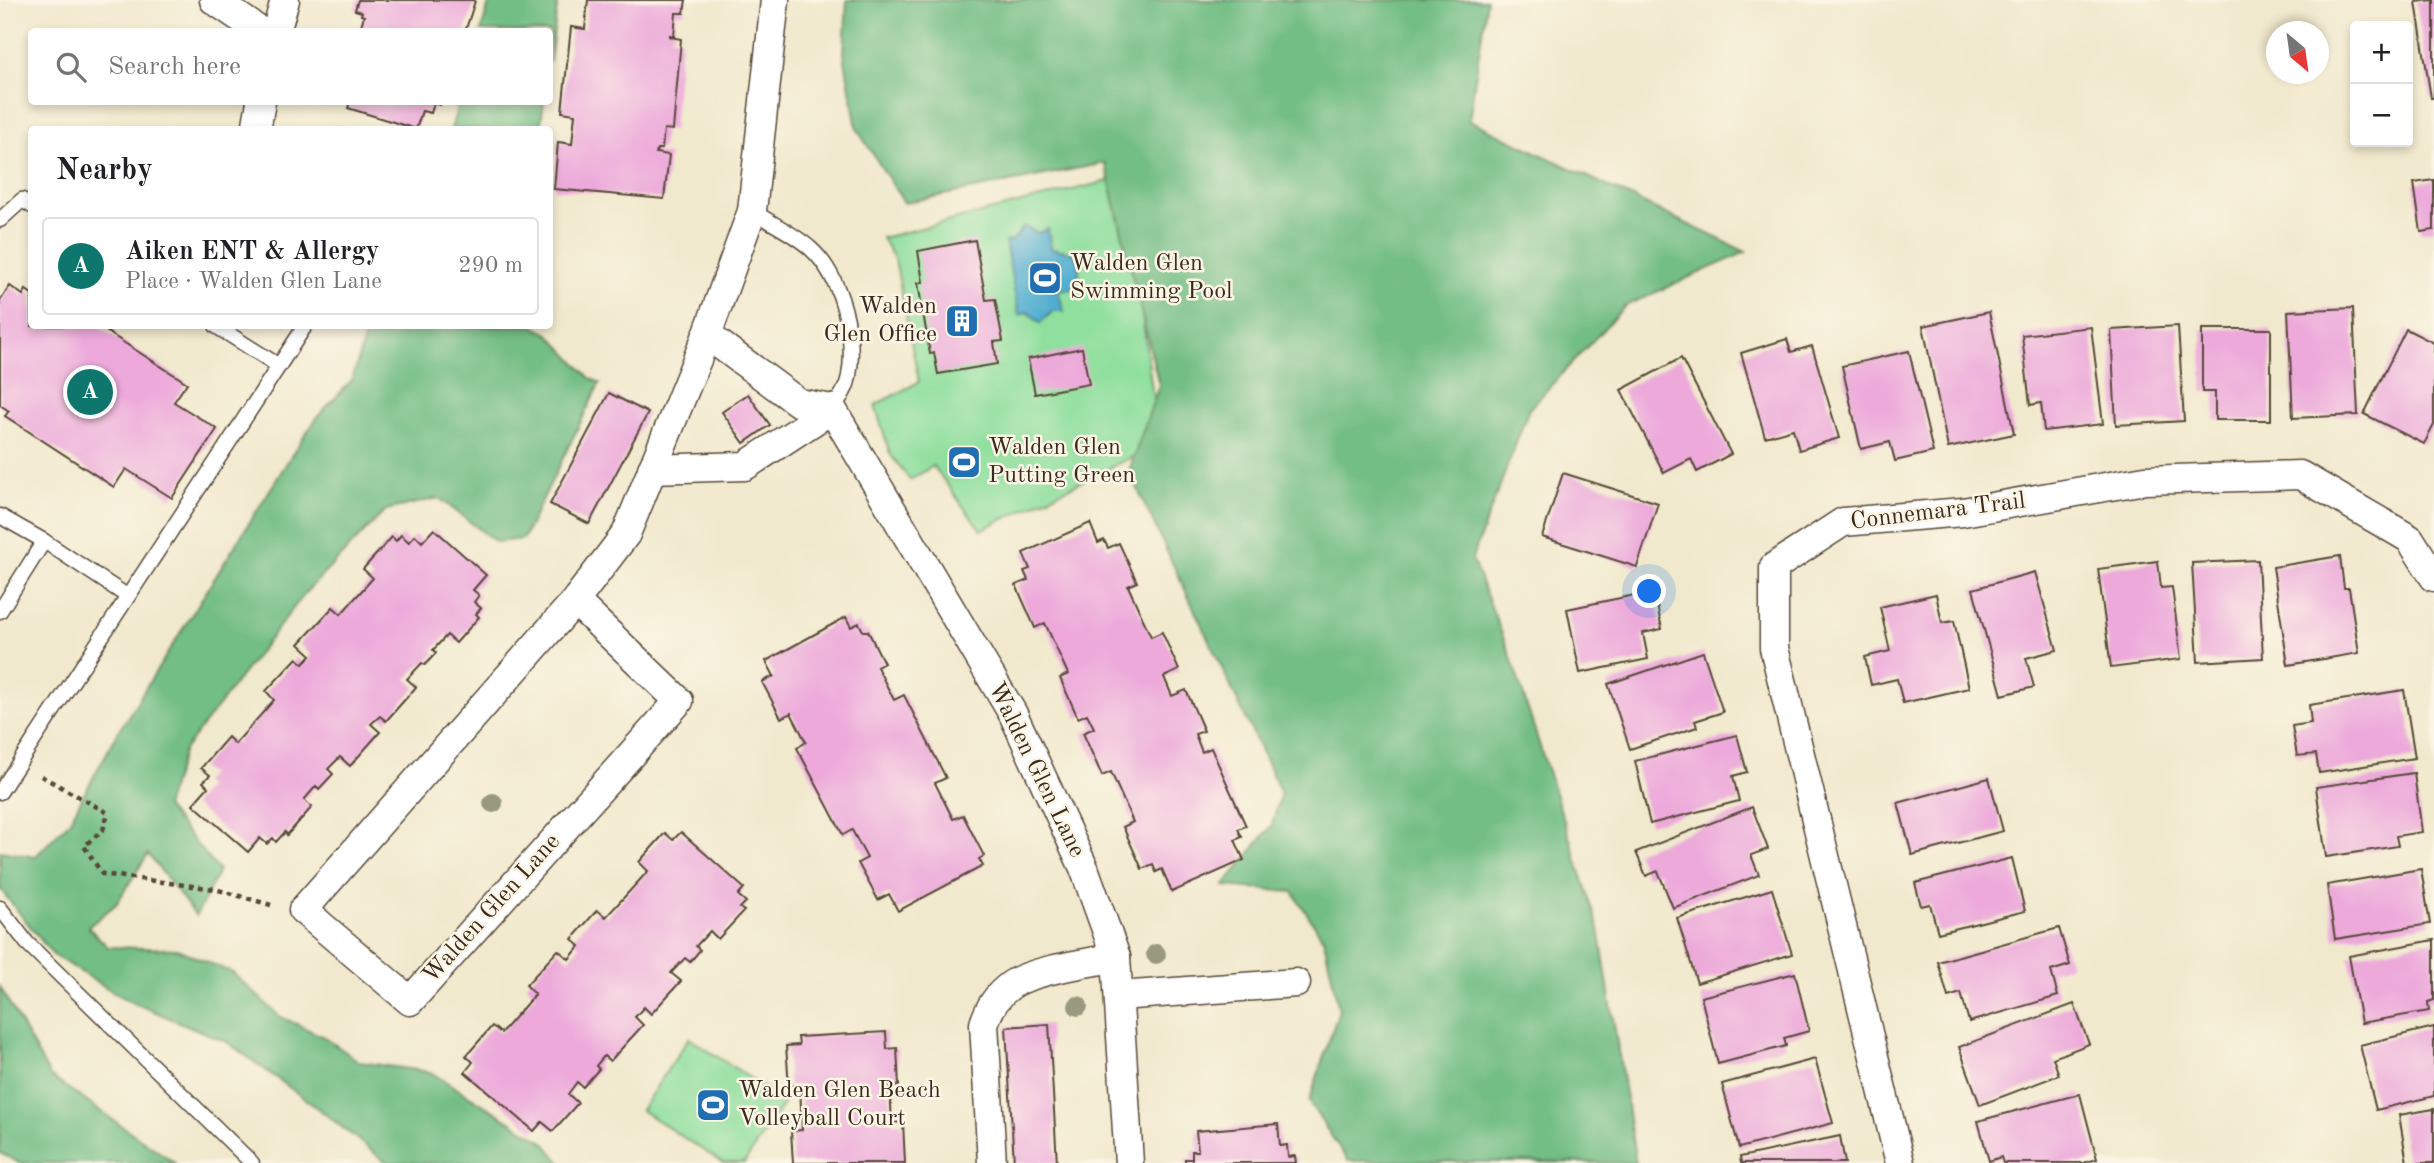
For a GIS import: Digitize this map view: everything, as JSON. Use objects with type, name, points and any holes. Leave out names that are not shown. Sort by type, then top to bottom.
[{"type":"street","points":[[215,0],[255,28]]},
{"type":"street","points":[[277,28],[285,0]]},
{"type":"street","points":[[303,910],[575,601],[626,534],[707,335],[752,211],[775,0]]},
{"type":"street","points":[[257,126],[260,105]]},
{"type":"street","points":[[707,335],[799,403],[832,409]]},
{"type":"street","points":[[652,469],[744,466],[832,409]]},
{"type":"street","name":"Walden Glen Lane","points":[[832,409],[1013,714],[1084,868],[1116,957],[1129,1163]]},
{"type":"street","name":"Connemara Trail","points":[[1900,1163],[1774,648],[1774,567],[1843,522],[1963,513],[2145,480],[2300,475],[2410,539],[2434,577]]},
{"type":"street","name":"Walden Glen Lane","points":[[303,910],[410,1001],[679,701],[575,601]]},
{"type":"street","points":[[992,1163],[984,1024],[989,1010],[1013,984],[1030,976],[1116,957]]},
{"type":"street","points":[[1119,996],[1296,983]]},
{"type":"lane","points":[[0,220],[22,200],[28,204]]},
{"type":"lane","points":[[752,211],[810,248],[830,270],[841,296],[850,351],[849,376],[844,393],[832,409]]},
{"type":"lane","points":[[221,329],[279,366]]},
{"type":"lane","points":[[0,792],[303,329]]},
{"type":"lane","points":[[0,516],[44,541],[127,596]]},
{"type":"lane","points":[[0,611],[44,541]]},
{"type":"lane","points":[[0,908],[27,943],[252,1163]]},
{"type":"path","points":[[19,762],[108,813],[103,830],[84,846],[102,874],[215,890],[273,906],[303,910]]},
{"type":"green space","points":[[490,0],[558,0],[553,39],[553,28],[482,28]]},
{"type":"green space","points":[[847,0],[1487,0],[1469,120],[1746,252],[1625,306],[1529,409],[1472,559],[1510,654],[1599,929],[1636,1163],[1348,1161],[1309,1102],[1339,1010],[1324,940],[1293,892],[1224,886],[1272,825],[1281,793],[1129,471],[1159,385],[1105,163],[904,203],[857,129],[844,54]]},
{"type":"green space","points":[[458,105],[544,105],[540,126],[452,126]]},
{"type":"green space","points":[[1124,177],[1159,444],[981,530],[933,466],[910,480],[890,454],[875,405],[919,382],[895,260],[882,238]]},
{"type":"green space","points":[[367,329],[539,329],[549,334],[590,378],[600,383],[523,539],[496,542],[439,498],[386,510],[305,593],[184,750],[165,807],[219,871],[196,916],[148,854],[116,904],[88,927],[108,947],[177,949],[233,973],[279,1016],[324,1037],[360,1062],[430,1072],[544,1142],[561,1163],[387,1163],[227,1042],[127,1000],[53,955],[0,889],[0,851],[35,857],[69,822],[117,734],[293,453],[319,415],[352,380]]},
{"type":"green space","points":[[0,987],[50,1076],[175,1163],[19,1163],[0,1153]]},
{"type":"green space","name":"Walden Glen Beach Volleyball Court","points":[[689,1038],[785,1101],[744,1163],[723,1163],[641,1110]]},
{"type":"water","name":"Walden Glen Swimming Pool","points":[[1024,226],[1037,233],[1048,229],[1051,249],[1068,252],[1079,264],[1076,288],[1058,291],[1064,311],[1053,311],[1040,323],[1028,312],[1019,315],[1005,242],[1013,240]]},
{"type":"building","points":[[358,0],[475,1],[466,28],[360,28],[364,16],[361,15],[362,12],[355,10]]},
{"type":"building","points":[[588,0],[686,0],[684,13],[676,13],[674,36],[670,35],[681,39],[673,130],[664,129],[662,149],[657,149],[656,153],[669,155],[664,199],[554,189],[558,142],[572,144],[575,114],[562,112],[571,27],[585,29]]},
{"type":"building","points":[[2434,0],[2434,98],[2431,98],[2416,2]]},
{"type":"building","points":[[349,105],[433,105],[431,113],[422,111],[417,126],[406,126],[348,108]]},
{"type":"building","points":[[2434,180],[2434,230],[2421,232],[2414,183]]},
{"type":"building","name":"Walden Glen Office","points":[[975,240],[986,300],[995,299],[1003,341],[994,342],[997,364],[938,374],[934,353],[930,354],[918,283],[923,282],[918,251]]},
{"type":"building","points":[[10,286],[23,295],[26,290],[28,329],[103,329],[187,383],[174,402],[217,429],[172,498],[126,469],[114,487],[5,416],[9,411],[0,405],[0,301]]},
{"type":"building","points":[[2353,308],[2358,415],[2293,418],[2288,311]]},
{"type":"building","points":[[1989,312],[2014,434],[1948,448],[1923,326]]},
{"type":"building","points":[[2178,326],[2184,421],[2116,425],[2111,330]]},
{"type":"building","points":[[2091,327],[2103,424],[2044,431],[2041,403],[2030,405],[2022,335]]},
{"type":"building","points":[[2202,329],[2271,329],[2271,420],[2215,420],[2215,392],[2202,392]]},
{"type":"building","points":[[2406,329],[2434,343],[2434,425],[2424,444],[2364,414]]},
{"type":"building","points":[[1787,339],[1791,352],[1812,346],[1839,438],[1799,450],[1793,429],[1765,437],[1741,353]]},
{"type":"building","points":[[1082,348],[1089,384],[1035,394],[1028,359]]},
{"type":"building","points":[[1909,351],[1933,452],[1895,461],[1890,442],[1861,449],[1842,366]]},
{"type":"building","points":[[1681,358],[1731,454],[1697,472],[1691,459],[1664,473],[1621,390]]},
{"type":"building","points":[[609,393],[648,413],[589,524],[550,504]]},
{"type":"building","points":[[748,394],[770,425],[744,443],[722,412]]},
{"type":"building","points":[[1563,473],[1658,503],[1637,567],[1542,537]]},
{"type":"building","points":[[1090,523],[1098,543],[1104,540],[1108,548],[1119,543],[1137,582],[1128,586],[1151,637],[1162,632],[1179,670],[1164,677],[1172,696],[1186,690],[1204,731],[1195,734],[1202,752],[1211,748],[1246,826],[1238,829],[1242,837],[1235,840],[1244,860],[1172,892],[1162,869],[1156,872],[1153,864],[1142,869],[1123,827],[1133,822],[1111,772],[1102,776],[1083,733],[1094,728],[1087,714],[1078,718],[1060,678],[1068,674],[1045,623],[1035,628],[1016,585],[1028,580],[1024,571],[1030,569],[1023,553]]},
{"type":"building","points":[[434,529],[486,575],[473,590],[479,595],[474,602],[481,608],[476,614],[479,617],[456,643],[447,635],[433,650],[436,653],[407,679],[416,687],[386,721],[380,716],[371,724],[380,732],[350,766],[340,757],[328,769],[333,774],[319,789],[316,786],[304,800],[312,807],[287,835],[285,832],[276,842],[273,838],[267,844],[260,838],[248,852],[193,804],[208,787],[203,782],[210,775],[201,768],[228,737],[235,744],[274,700],[266,691],[297,658],[303,664],[311,655],[299,644],[333,607],[341,614],[373,578],[363,569],[392,537],[396,541],[401,535],[409,542],[415,535],[422,542]]},
{"type":"building","points":[[2340,556],[2344,588],[2349,588],[2359,653],[2288,665],[2273,567]]},
{"type":"building","points":[[2258,560],[2263,658],[2198,662],[2192,563]]},
{"type":"building","points":[[2158,561],[2161,588],[2172,587],[2181,659],[2111,668],[2098,569]]},
{"type":"building","points":[[2035,572],[2057,650],[2026,658],[2034,687],[2002,695],[1973,589]]},
{"type":"building","points":[[1654,591],[1662,629],[1643,633],[1648,659],[1580,673],[1567,609]]},
{"type":"building","points":[[1936,594],[1942,623],[1954,621],[1969,688],[1903,703],[1897,679],[1871,685],[1865,657],[1890,651],[1880,607]]},
{"type":"building","points":[[846,617],[851,627],[859,623],[863,631],[868,631],[884,663],[877,667],[894,700],[904,695],[946,778],[935,783],[953,819],[963,815],[984,856],[979,859],[983,866],[898,911],[889,894],[878,900],[858,863],[867,858],[852,830],[843,835],[797,748],[806,742],[791,713],[781,718],[762,682],[774,676],[766,661]]},
{"type":"building","points":[[1703,652],[1723,712],[1695,721],[1697,727],[1630,749],[1608,684]]},
{"type":"building","points":[[2404,690],[2415,758],[2319,773],[2316,754],[2297,756],[2292,726],[2311,723],[2309,705]]},
{"type":"building","points":[[1737,735],[1747,772],[1733,776],[1739,801],[1650,824],[1635,761]]},
{"type":"building","points":[[2414,773],[2422,832],[2396,836],[2398,846],[2326,857],[2316,787]]},
{"type":"building","points":[[1989,778],[2003,831],[1912,855],[1898,803]]},
{"type":"building","points":[[1752,807],[1768,849],[1751,855],[1759,875],[1673,908],[1658,871],[1646,876],[1636,852]]},
{"type":"building","points":[[681,832],[744,888],[738,895],[746,902],[740,908],[744,911],[718,939],[710,931],[696,946],[700,950],[690,962],[685,958],[671,973],[681,981],[651,1014],[644,1007],[635,1017],[643,1025],[610,1061],[604,1056],[596,1066],[599,1069],[583,1087],[577,1082],[568,1094],[578,1103],[553,1131],[542,1122],[534,1131],[465,1072],[473,1062],[466,1056],[492,1026],[501,1033],[535,994],[526,985],[558,950],[569,959],[580,946],[572,939],[597,910],[606,917],[648,871],[639,862],[665,833],[673,840]]},
{"type":"building","points":[[2012,858],[2025,911],[1938,933],[1930,904],[1921,906],[1915,883]]},
{"type":"building","points":[[2421,869],[2430,924],[2335,939],[2327,885]]},
{"type":"building","points":[[1772,889],[1792,954],[1697,983],[1677,918]]},
{"type":"building","points":[[2059,928],[2070,965],[2051,971],[2058,996],[1969,1022],[1961,993],[1948,997],[1938,962]]},
{"type":"building","points":[[2434,940],[2434,1000],[2428,1002],[2429,1011],[2361,1023],[2349,956]]},
{"type":"building","points":[[1795,973],[1809,1031],[1784,1038],[1786,1046],[1718,1064],[1701,997]]},
{"type":"building","points":[[2074,1004],[2089,1044],[2053,1058],[2059,1075],[1980,1105],[1959,1047]]},
{"type":"building","points":[[1049,1024],[1057,1163],[1014,1163],[1006,1027]]},
{"type":"building","points":[[2434,1027],[2434,1096],[2376,1110],[2360,1045]]},
{"type":"building","points":[[886,1032],[887,1049],[897,1048],[899,1086],[890,1087],[892,1123],[903,1122],[905,1163],[793,1163],[791,1131],[802,1130],[800,1085],[789,1086],[786,1046],[799,1045],[798,1037]]},
{"type":"building","points":[[1815,1059],[1833,1123],[1739,1148],[1722,1084]]},
{"type":"building","points":[[2080,1094],[2097,1159],[2083,1163],[2003,1163],[2001,1157],[1989,1161],[1978,1121]]},
{"type":"building","points":[[2434,1109],[2434,1163],[2407,1163],[2399,1115]]},
{"type":"building","points":[[1278,1124],[1280,1146],[1287,1145],[1288,1157],[1295,1156],[1296,1163],[1185,1163],[1185,1159],[1192,1159],[1192,1151],[1198,1151],[1196,1131]]},
{"type":"building","points":[[1840,1136],[1845,1163],[1741,1163],[1740,1157]]},
{"type":"place","name":"Walden Glen Swimming Pool","points":[[1045,278]]},
{"type":"place","name":"Walden Glen Office","points":[[962,321]]},
{"type":"place","name":"Aiken ENT & Allergy","points":[[90,392]]},
{"type":"place","name":"Walden Glen Putting Green","points":[[964,462]]},
{"type":"place","name":"Walden Glen Beach Volleyball Court","points":[[713,1105]]}]
